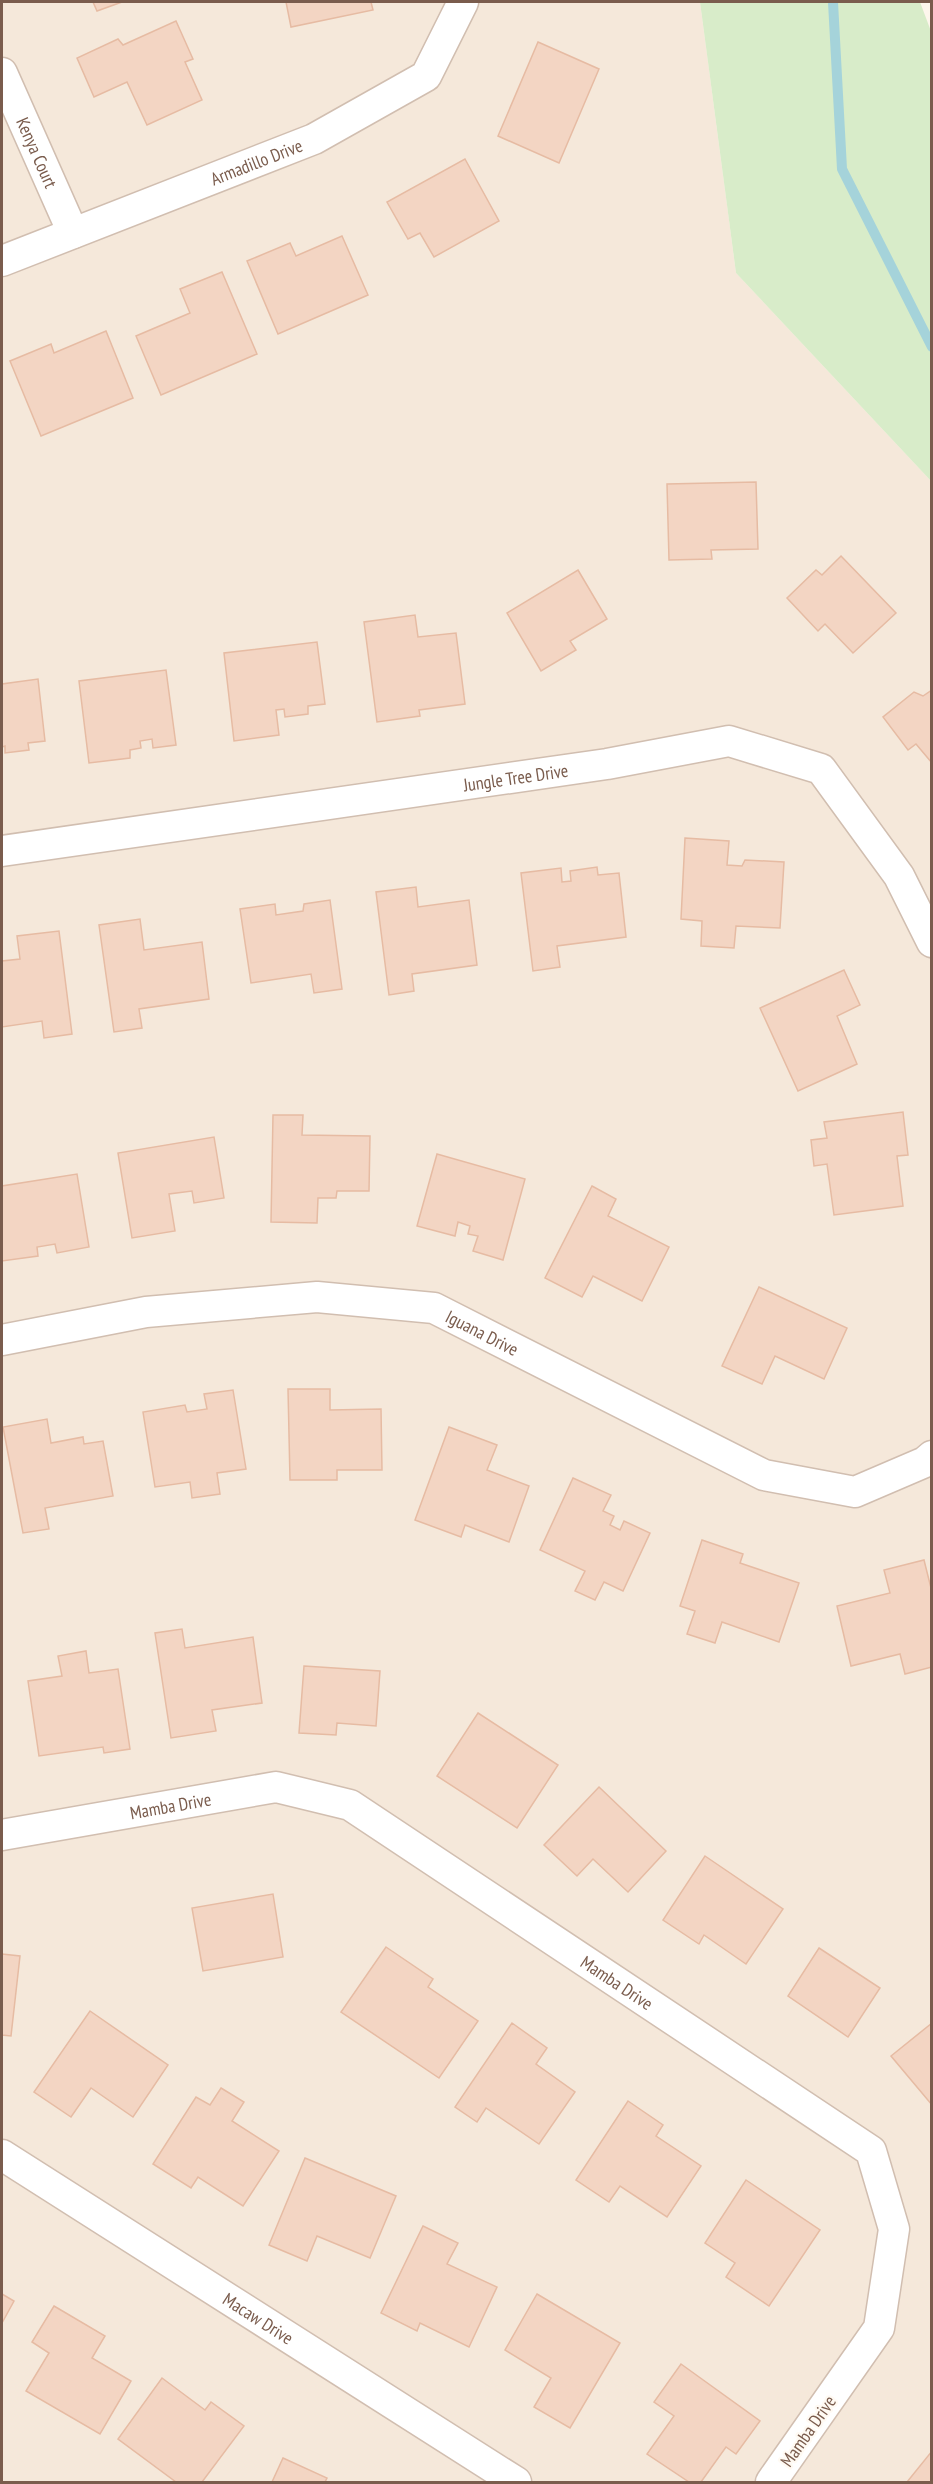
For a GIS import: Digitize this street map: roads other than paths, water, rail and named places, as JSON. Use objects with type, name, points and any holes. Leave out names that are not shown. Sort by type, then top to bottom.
[{"type":"street","name":"Armadillo Drive","points":[[2,261],[314,139],[426,76],[463,2]]},
{"type":"street","name":"Kenya Court","points":[[2,73],[74,233]]},
{"type":"street","name":"Jungle Tree Drive","points":[[2,851],[607,764],[729,741],[821,769],[899,876],[932,942]]},
{"type":"street","name":"Iguana Drive","points":[[2,1340],[146,1312],[317,1297],[434,1308],[764,1475],[855,1492],[925,1462],[932,1456]]},
{"type":"street","name":"Mamba Drive","points":[[2,1836],[187,1801],[276,1787],[350,1805],[871,2151],[894,2229],[879,2328],[771,2482]]},
{"type":"street","name":"Macaw Drive","points":[[2,2155],[516,2482]]},
{"type":"waterway","points":[[833,2],[842,169],[932,347]]}]
